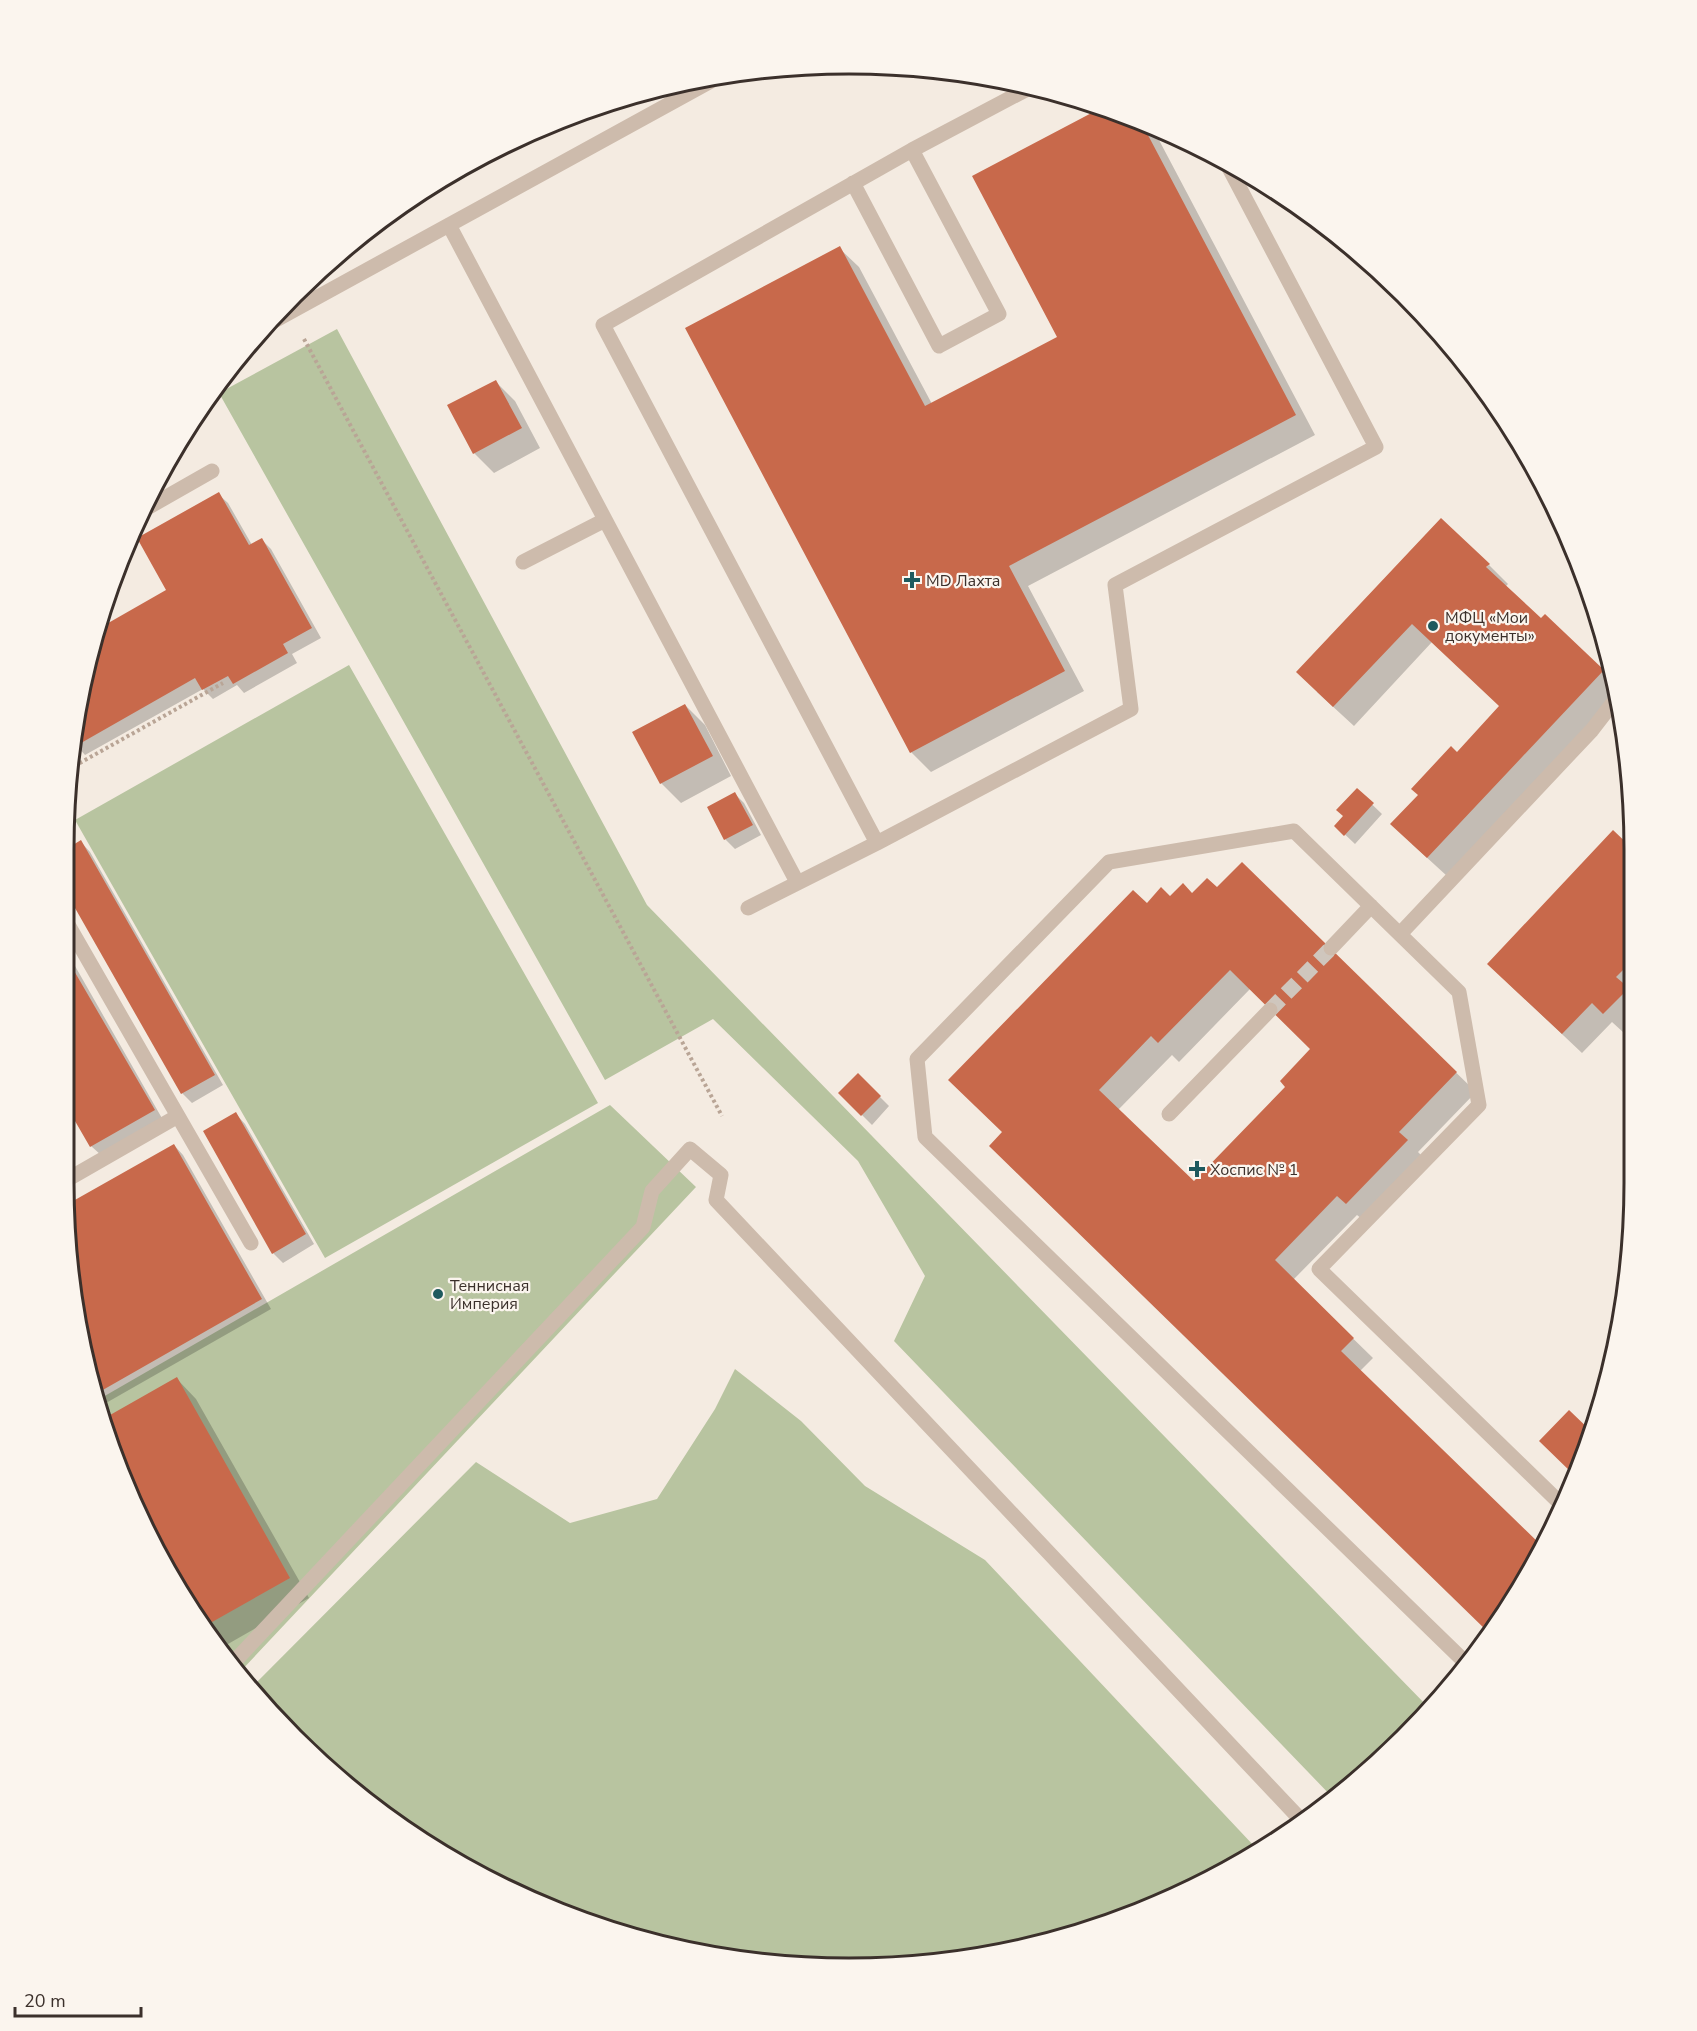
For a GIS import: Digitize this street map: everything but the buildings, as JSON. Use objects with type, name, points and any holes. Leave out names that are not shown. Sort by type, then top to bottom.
[{"type":"street","points":[[298,302],[449,225],[699,88]]},
{"type":"street","points":[[878,843],[603,325],[912,150],[1020,93]]},
{"type":"street","points":[[853,183],[939,346],[999,314],[912,150]]},
{"type":"street","points":[[748,908],[878,843],[1131,709],[1115,585],[1376,447],[1233,175]]},
{"type":"street","points":[[449,225],[797,882]]},
{"type":"street","points":[[154,504],[212,471]]},
{"type":"street","points":[[523,562],[605,520]]},
{"type":"street","points":[[1400,934],[1592,730],[1610,706]]},
{"type":"street","points":[[1460,1657],[925,1137],[917,1059],[1108,862],[1294,831],[1460,992],[1479,1105],[1319,1269],[1556,1499]]},
{"type":"street","points":[[1331,948],[1371,906]]},
{"type":"street","points":[[74,936],[251,1243]]},
{"type":"street","points":[[1169,1114],[1270,1010]]},
{"type":"street","points":[[74,1176],[178,1116]]},
{"type":"street","points":[[237,1658],[643,1227],[652,1191],[690,1149],[721,1175],[716,1200],[1296,1815]]},
{"type":"path","points":[[289,312],[722,1116]]},
{"type":"path","points":[[78,764],[224,683]]},
{"type":"green space","points":[[337,329],[647,905],[1423,1702],[1397,1731],[1327,1791],[894,1341],[925,1276],[858,1161],[713,1019],[605,1080],[220,396],[224,390]]},
{"type":"green space","points":[[349,665],[598,1103],[325,1258],[75,820]]},
{"type":"green space","name":"Теннисная Империя","points":[[610,1105],[696,1187],[245,1667],[204,1613],[153,1525],[132,1479],[104,1396]]},
{"type":"green space","points":[[735,1369],[801,1421],[865,1486],[985,1560],[1252,1844],[1191,1878],[1145,1899],[1049,1931],[1000,1943],[950,1951],[848,1958],[747,1951],[697,1943],[648,1931],[552,1899],[461,1854],[418,1827],[338,1765],[300,1731],[257,1682],[476,1462],[570,1523],[657,1499],[715,1409]]},
{"type":"tunnel","points":[[1270,1010],[1331,948]]},
{"type":"place","name":"MD Лахта","points":[[912,580]]},
{"type":"place","name":"МФЦ «Мои документы»","points":[[1433,626]]},
{"type":"place","name":"Хоспис № 1","points":[[1197,1169]]},
{"type":"place","name":"Теннисная Империя","points":[[438,1294]]}]
